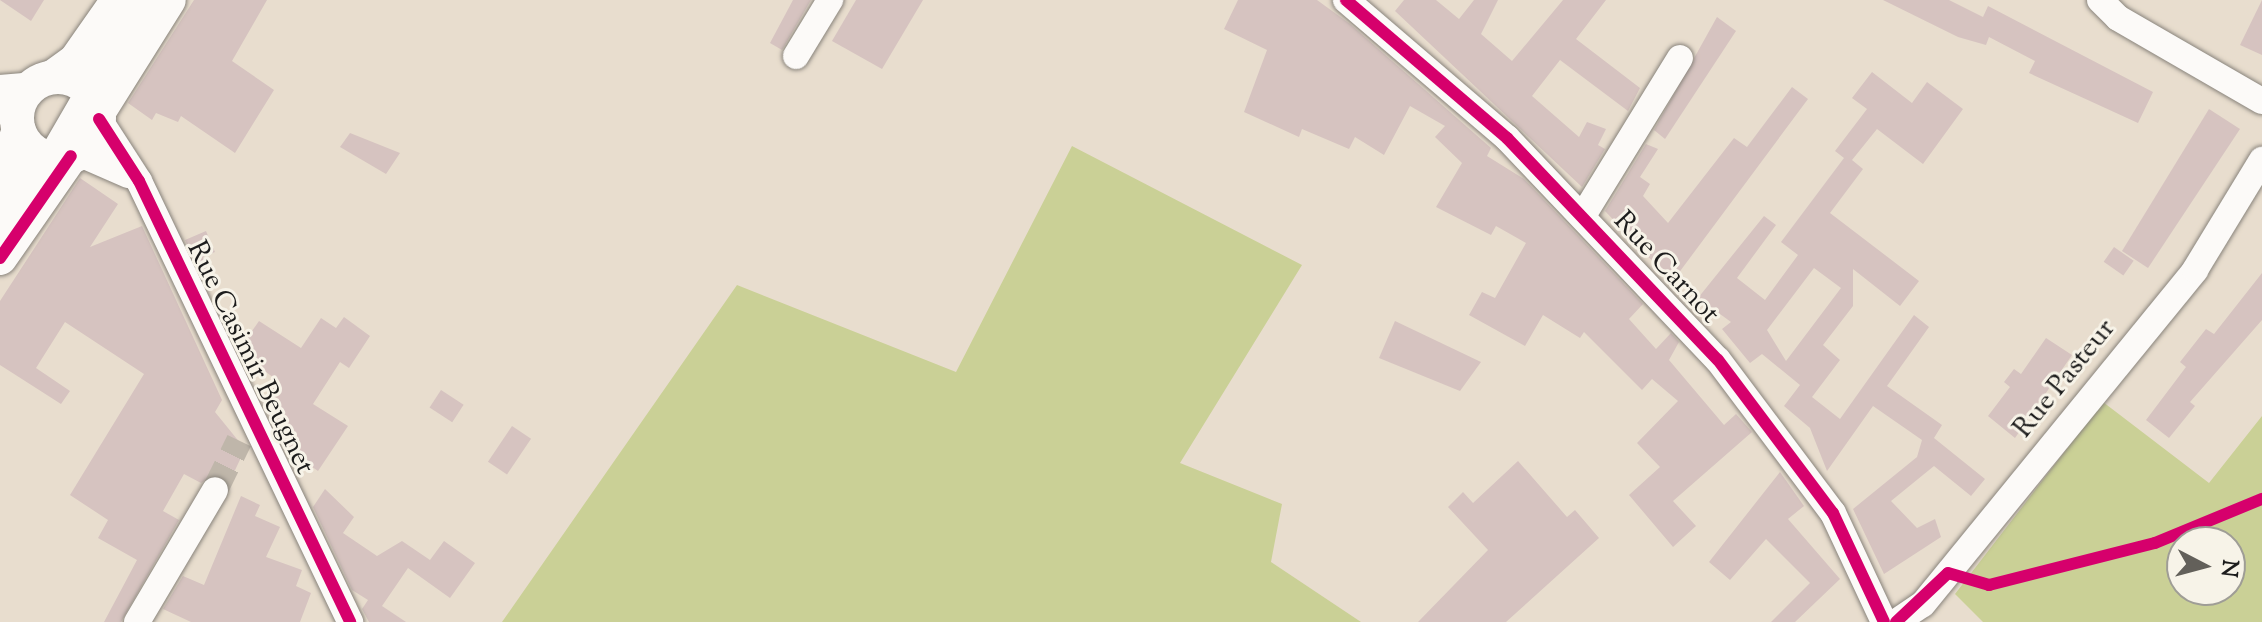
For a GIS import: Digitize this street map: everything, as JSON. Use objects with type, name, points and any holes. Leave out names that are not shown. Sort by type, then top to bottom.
[{"type":"main road","points":[[0,258],[61,155],[64,93],[76,60],[118,0]]},
{"type":"main road","points":[[12,119],[64,93],[169,0]]},
{"type":"main road","points":[[12,119],[61,155]]},
{"type":"main road","points":[[0,181],[12,119]]},
{"type":"street","points":[[64,93],[132,0]]},
{"type":"street","points":[[64,93],[142,0]]},
{"type":"street","points":[[796,56],[830,0]]},
{"type":"street","name":"Rue Carnot","points":[[1346,0],[1584,214],[1718,360],[1804,471],[1842,529],[1884,622]]},
{"type":"street","points":[[2100,0],[2118,18],[2262,101]]},
{"type":"street","points":[[1584,214],[1680,58]]},
{"type":"street","name":"Rue Casimir Beugnet","points":[[64,93],[142,189],[350,622]]},
{"type":"street","points":[[0,222],[61,155]]},
{"type":"street","points":[[0,238],[61,155]]},
{"type":"street","name":"Rue Casimir Beugnet","points":[[61,155],[111,163],[142,189]]},
{"type":"street","name":"Rue Pasteur","points":[[1896,622],[1923,604],[2195,270],[2262,160]]},
{"type":"street","points":[[239,441],[251,416]]},
{"type":"street","points":[[137,622],[215,490]]},
{"type":"green space","points":[[1072,146],[1302,265],[1180,463],[1282,504],[1271,562],[1361,622],[502,622],[737,285],[956,372]]},
{"type":"green space","points":[[2103,402],[2209,483],[2262,416],[2262,622],[1983,622],[1955,594]]},
{"type":"building","points":[[0,0],[44,0],[31,21]]},
{"type":"building","points":[[194,0],[267,0],[232,61],[274,90],[235,153],[181,116],[178,122],[156,113],[152,120],[128,103]]},
{"type":"building","points":[[793,0],[811,0],[782,50],[770,43]]},
{"type":"building","points":[[856,0],[923,0],[882,69],[832,41]]},
{"type":"building","points":[[1238,0],[1317,0],[1350,24],[1491,148],[1487,156],[1524,179],[1643,304],[1629,319],[1656,349],[1671,333],[1679,342],[1669,360],[1724,425],[1736,414],[1752,432],[1673,501],[1696,526],[1673,547],[1629,495],[1660,467],[1637,443],[1678,401],[1652,379],[1642,390],[1584,332],[1580,338],[1543,315],[1525,346],[1469,315],[1482,292],[1495,298],[1526,243],[1496,226],[1491,235],[1436,207],[1462,163],[1435,137],[1445,126],[1410,106],[1384,155],[1355,137],[1349,149],[1302,129],[1299,137],[1244,112],[1267,50],[1224,29]]},
{"type":"building","points":[[1404,0],[1436,0],[1459,19],[1474,0],[1498,0],[1481,34],[1512,61],[1563,0],[1606,0],[1576,39],[1640,88],[1628,111],[1560,60],[1532,96],[1579,137],[1587,122],[1606,129],[1598,145],[1605,149],[1582,187],[1395,11]]},
{"type":"building","points":[[1883,0],[1949,0],[1983,17],[1988,6],[2153,92],[2138,123],[2029,73],[2035,61],[1989,37],[1986,45],[1958,37]]},
{"type":"building","points":[[2262,0],[2262,55],[2240,45]]},
{"type":"building","points":[[1717,17],[1736,31],[1665,139],[1654,130]]},
{"type":"building","points":[[1872,72],[1912,103],[1927,82],[1963,109],[1923,164],[1877,129],[1852,160],[1863,169],[1830,213],[1919,281],[1900,306],[1853,269],[1853,306],[1823,345],[1840,360],[1812,397],[1840,419],[1914,315],[1929,327],[1887,386],[1942,425],[1934,438],[1985,479],[1971,496],[1934,466],[1891,501],[1917,528],[1935,519],[1941,537],[1884,574],[1853,509],[1917,457],[1922,440],[1873,406],[1827,471],[1810,428],[1784,406],[1800,385],[1762,354],[1750,363],[1722,329],[1731,322],[1698,298],[1764,216],[1776,225],[1737,278],[1765,300],[1798,255],[1781,242],[1844,158],[1835,151],[1867,109],[1852,98]],"holes":[[[1814,268],[1841,288],[1786,361],[1767,330]]]},
{"type":"building","points":[[1792,87],[1808,99],[1672,282],[1605,211],[1646,144],[1658,149],[1640,177],[1650,184],[1643,196],[1668,223],[1734,138],[1747,147]]},
{"type":"building","points":[[2209,109],[2240,129],[2148,268],[2122,251]]},
{"type":"building","points":[[350,133],[400,153],[386,174],[340,147]]},
{"type":"building","points":[[80,178],[118,204],[90,247],[142,226],[222,400],[215,412],[245,449],[229,483],[216,474],[201,483],[184,474],[163,511],[179,520],[121,622],[104,622],[137,560],[98,538],[108,520],[70,495],[144,374],[65,322],[36,368],[70,391],[61,404],[0,365],[0,301]]},
{"type":"building","points":[[206,231],[215,252],[203,257],[209,270],[201,274],[185,240]]},
{"type":"building","points":[[2114,247],[2134,261],[2123,276],[2104,262]]},
{"type":"building","points":[[2262,273],[2262,320],[2190,402],[2195,406],[2169,438],[2146,420],[2186,367],[2180,362],[2206,329],[2214,334]]},
{"type":"building","points":[[344,317],[370,336],[349,368],[340,362],[313,404],[348,426],[318,471],[284,447],[263,403],[278,381],[238,351],[259,321],[301,348],[321,318],[336,328]]},
{"type":"building","points":[[1395,321],[1481,362],[1460,391],[1379,358]]},
{"type":"building","points":[[2046,338],[2072,355],[2015,438],[1988,416],[2010,387],[2004,382],[2014,369],[2021,374]]},
{"type":"building","points":[[441,390],[464,405],[452,422],[430,408]]},
{"type":"building","points":[[512,426],[531,439],[507,475],[488,462]]},
{"type":"building","points":[[1518,461],[1567,517],[1575,510],[1599,538],[1506,622],[1418,622],[1488,550],[1448,507],[1463,492],[1473,503]]},
{"type":"building","points":[[1780,472],[1804,506],[1788,519],[1840,579],[1795,622],[1771,622],[1810,583],[1766,539],[1730,580],[1709,562]]},
{"type":"building","points":[[325,489],[354,517],[343,533],[377,556],[402,541],[430,560],[444,541],[475,563],[450,598],[408,568],[382,606],[406,622],[369,622],[362,609],[368,600],[352,590],[313,507]]},
{"type":"building","points":[[241,496],[260,505],[255,516],[280,527],[266,557],[302,570],[296,586],[311,593],[300,622],[191,622],[163,609],[183,576],[204,585]]},
{"type":"tunnel","points":[[215,490],[239,441]]},
{"type":"cycle path","points":[[1346,0],[1507,138],[1718,360],[1833,513],[1884,622]]},
{"type":"cycle path","points":[[99,119],[139,181],[350,622]]},
{"type":"cycle path","points":[[0,258],[71,156]]},
{"type":"cycle path","points":[[1896,622],[1948,573],[1989,585],[2155,543],[2262,499]]}]
